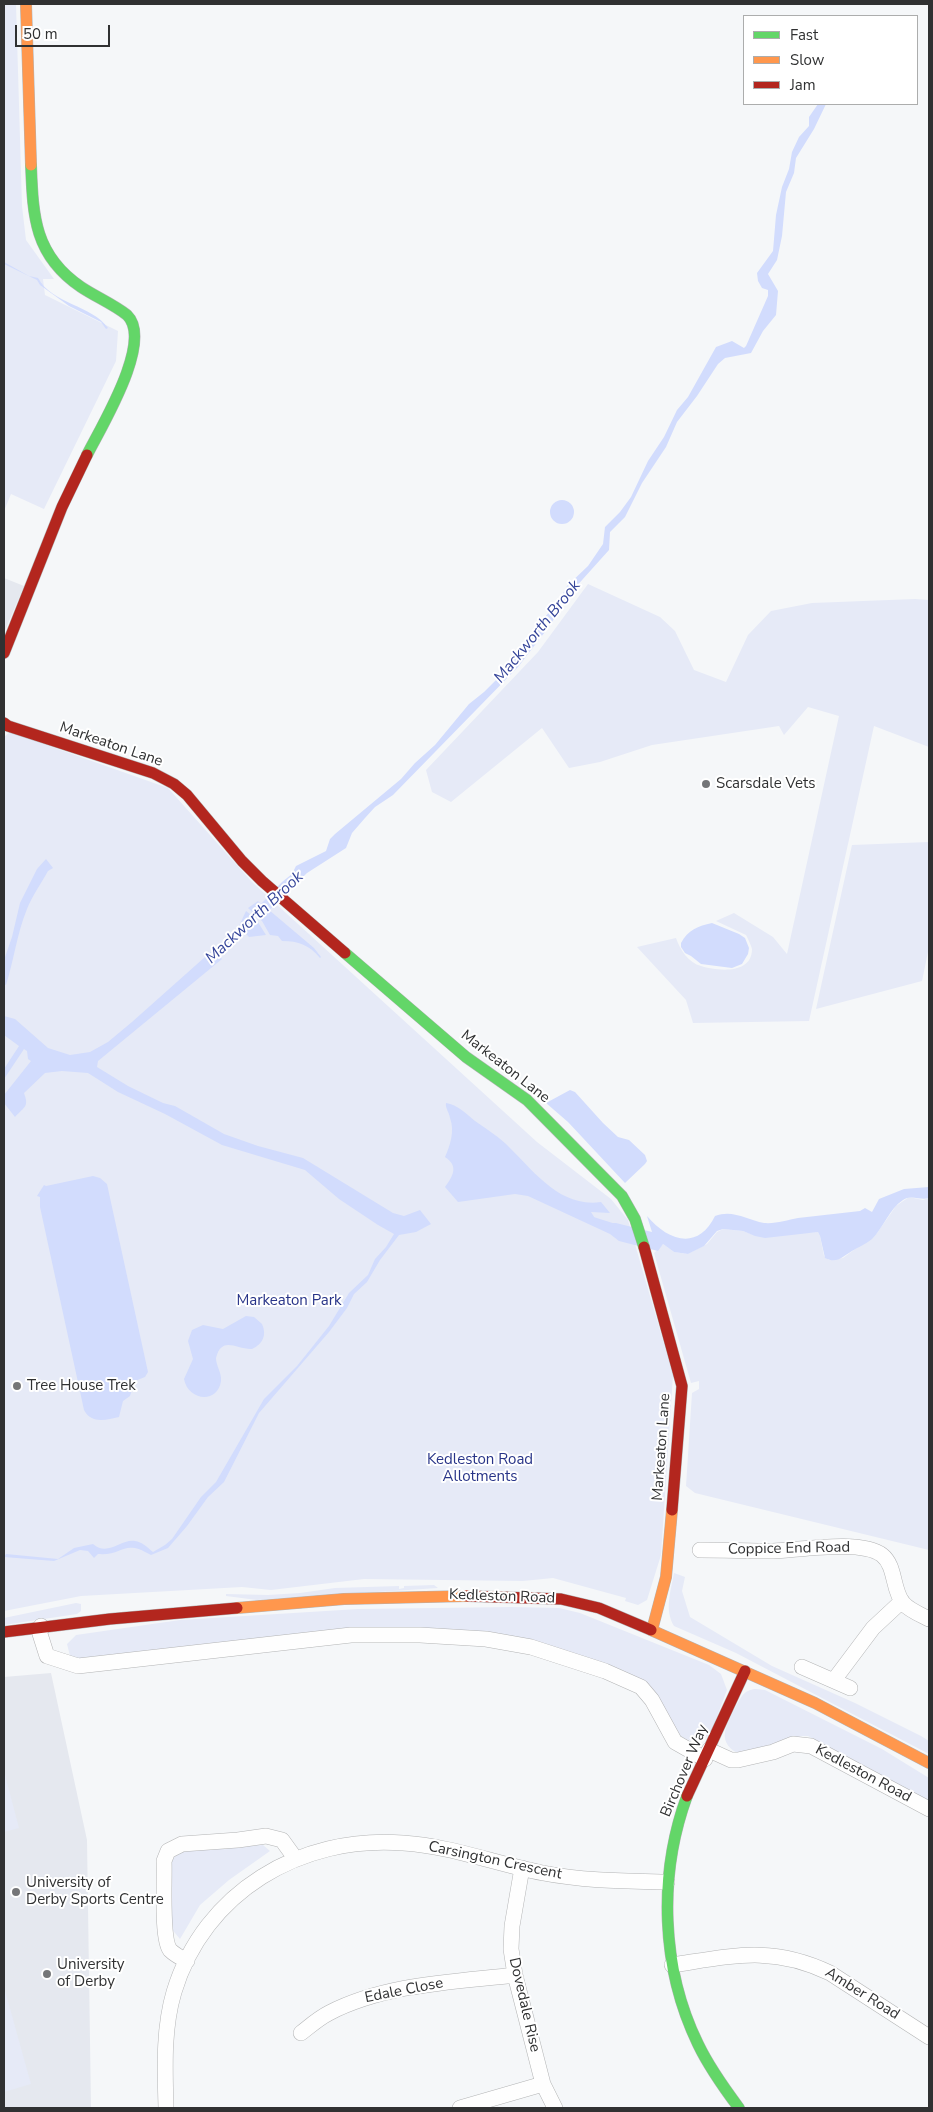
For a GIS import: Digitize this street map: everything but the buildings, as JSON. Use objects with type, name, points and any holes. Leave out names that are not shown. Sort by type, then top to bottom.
[{"type":"street","points":[[4,653],[62,507],[130,368],[135,344],[135,333],[131,319],[72,281],[53,262],[41,242],[33,211],[26,4]]},
{"type":"street","name":"Markeaton Lane","points":[[4,723],[8,726],[153,773],[174,784],[187,795],[242,861],[262,881],[466,1056],[527,1100],[622,1196],[635,1219],[649,1261],[682,1386],[666,1577],[652,1630]]},
{"type":"street","name":"Coppice End Road","points":[[700,1550],[772,1551],[831,1546],[872,1549],[881,1554],[888,1562],[902,1601]]},
{"type":"street","name":"Kedleston Road","points":[[4,1632],[40,1626],[325,1601],[447,1596],[540,1597],[573,1601],[599,1608],[745,1671],[815,1703],[929,1763]]},
{"type":"street","points":[[834,1680],[873,1628],[902,1601],[909,1608],[929,1619]]},
{"type":"street","name":"Kedleston Road","points":[[40,1626],[40,1634],[47,1656],[78,1666],[351,1636],[420,1634],[486,1639],[531,1647],[605,1671],[641,1687],[652,1700],[675,1742],[707,1755],[730,1760],[773,1752],[793,1744],[812,1746],[929,1809]]},
{"type":"street","points":[[802,1667],[850,1688]]},
{"type":"street","name":"Birchover Way","points":[[739,2108],[715,2077],[695,2040],[684,2013],[672,1966],[666,1915],[667,1882],[679,1820],[690,1790],[745,1671]]},
{"type":"street","points":[[187,1960],[170,1950],[166,1943],[164,1861],[168,1851],[182,1844],[266,1836],[282,1840],[295,1858]]},
{"type":"street","name":"Carsington Crescent","points":[[166,2108],[165,2057],[168,2024],[174,1992],[187,1960],[215,1916],[250,1885],[278,1866],[295,1858],[344,1845],[401,1843],[440,1847],[522,1868],[585,1879],[667,1882]]},
{"type":"street","name":"Dovedale Rise","points":[[522,1868],[512,1926],[515,1975],[543,2084],[555,2108]]},
{"type":"street","name":"Amber Road","points":[[672,1966],[737,1955],[776,1955],[794,1959],[830,1972],[929,2037]]},
{"type":"street","name":"Edale Close","points":[[301,2033],[327,2014],[358,2000],[425,1985],[515,1975]]},
{"type":"street","points":[[460,2108],[543,2084]]},
{"type":"shaded area","points":[[4,578],[24,586],[4,633]]},
{"type":"shaded area","name":"University of Derby","points":[[51,1673],[87,1840],[91,2108],[4,2108],[4,1677]]},
{"type":"green space","points":[[4,4],[16,4],[22,206],[26,240],[54,279],[43,279],[45,295],[118,331],[116,361],[44,509],[11,494],[4,511]]},
{"type":"green space","points":[[588,584],[660,617],[675,631],[694,670],[726,682],[748,635],[771,611],[812,603],[929,600],[929,747],[874,726],[809,1021],[693,1023],[686,1000],[637,947],[676,938],[686,955],[697,964],[708,968],[724,970],[740,967],[750,957],[752,949],[746,935],[716,921],[734,913],[773,937],[787,954],[839,716],[808,707],[784,735],[779,726],[652,745],[600,762],[569,768],[542,728],[451,802],[432,792],[426,770],[538,652]]},
{"type":"green space","name":"Markeaton Park","points":[[10,732],[168,788],[252,882],[537,1142],[611,1199],[628,1220],[673,1375],[661,1555],[647,1600],[638,1605],[625,1601],[626,1598],[553,1578],[523,1581],[364,1579],[271,1590],[242,1587],[81,1596],[4,1611],[4,737]]},
{"type":"green space","points":[[929,842],[929,947],[922,981],[816,1009],[852,845]]},
{"type":"green space","points":[[909,1197],[923,1200],[929,1198],[929,1550],[695,1493],[686,1486],[692,1393],[699,1389],[699,1381],[691,1383],[654,1253],[663,1244],[674,1252],[688,1254],[707,1244],[717,1232],[723,1229],[743,1231],[754,1235],[818,1232],[824,1256],[829,1260],[843,1258],[877,1233],[896,1206]]},
{"type":"green space","points":[[674,1573],[685,1577],[682,1591],[690,1617],[772,1666],[855,1703],[921,1736],[929,1741],[929,1754],[736,1653],[674,1626],[669,1613],[669,1607]]},
{"type":"green space","points":[[434,1585],[438,1588],[257,1600],[226,1596],[226,1594],[268,1595],[300,1593],[335,1588],[399,1586],[399,1589],[404,1588],[404,1586]]},
{"type":"green space","points":[[76,1603],[81,1604],[81,1611],[77,1614],[4,1625],[4,1618]]},
{"type":"green space","points":[[559,1608],[580,1613],[709,1665],[721,1674],[727,1690],[710,1735],[695,1741],[686,1739],[678,1734],[662,1717],[637,1680],[436,1629],[78,1663],[70,1656],[67,1644],[76,1635],[180,1620],[358,1609]]},
{"type":"green space","points":[[752,1689],[765,1690],[882,1749],[929,1778],[929,1802],[808,1736],[801,1736],[739,1754],[726,1743],[726,1729],[732,1713],[742,1696]]},
{"type":"green space","points":[[4,1771],[19,1828],[4,1832]]},
{"type":"green space","points":[[263,1845],[270,1851],[229,1880],[200,1905],[180,1939],[170,1927],[169,1863],[178,1853],[187,1849]]},
{"type":"green space","points":[[4,1987],[31,2084],[4,2092]]},
{"type":"water","points":[[817,105],[826,105],[814,129],[796,158],[794,173],[786,192],[782,236],[777,260],[768,274],[778,291],[776,315],[763,331],[751,353],[725,358],[718,364],[677,422],[666,447],[642,483],[625,517],[610,532],[609,550],[565,599],[551,624],[518,667],[393,795],[375,807],[352,833],[346,848],[307,873],[269,910],[314,948],[321,957],[303,945],[282,941],[278,936],[270,935],[262,921],[248,908],[258,901],[261,904],[292,874],[296,866],[326,851],[330,839],[401,779],[435,745],[469,704],[497,679],[520,647],[560,599],[567,586],[588,566],[603,544],[605,527],[620,512],[631,497],[648,461],[664,437],[677,410],[688,397],[716,347],[732,341],[744,348],[746,346],[768,296],[768,290],[762,288],[758,281],[757,273],[773,251],[776,215],[782,187],[789,169],[792,152],[799,137],[809,126],[809,117]]},
{"type":"water","points":[[4,262],[29,276],[38,278],[44,287],[53,294],[92,314],[108,328],[106,329],[101,322],[69,306],[40,285],[37,280],[4,264]]},
{"type":"water","points":[[562,500],[571,503],[574,512],[571,521],[562,524],[553,521],[550,512],[553,503]]},
{"type":"water","points":[[46,859],[53,868],[48,871],[27,909],[6,985],[4,984],[4,960],[20,903],[37,869]]},
{"type":"water","points":[[246,911],[256,919],[266,935],[249,937],[239,926]]},
{"type":"water","points":[[712,923],[745,938],[749,948],[742,964],[732,968],[701,964],[685,953],[681,943],[687,935],[698,927]]},
{"type":"water","points":[[214,949],[222,959],[98,1061],[97,1067],[128,1086],[163,1103],[175,1106],[224,1134],[258,1146],[303,1158],[393,1213],[404,1216],[420,1210],[431,1224],[416,1232],[399,1235],[380,1260],[367,1282],[354,1294],[347,1308],[329,1332],[259,1413],[224,1482],[208,1497],[168,1548],[151,1555],[142,1550],[129,1548],[113,1553],[98,1554],[94,1558],[88,1551],[80,1550],[54,1561],[4,1557],[6,1554],[58,1559],[74,1548],[93,1544],[98,1548],[104,1549],[130,1541],[140,1542],[153,1552],[165,1545],[172,1539],[201,1497],[216,1482],[264,1399],[297,1366],[329,1326],[349,1293],[368,1275],[375,1259],[394,1234],[339,1199],[305,1170],[222,1145],[165,1114],[118,1092],[88,1073],[62,1071],[45,1073],[24,1093],[26,1104],[15,1117],[4,1103],[4,1095],[31,1061],[28,1059],[27,1051],[24,1049],[4,1079],[4,1069],[19,1046],[4,1035],[4,1016],[15,1019],[48,1048],[70,1055],[90,1052],[108,1042]]},
{"type":"water","points":[[570,1090],[575,1092],[618,1137],[629,1140],[645,1155],[647,1161],[645,1164],[625,1183],[568,1122],[546,1103]]},
{"type":"water","points":[[446,1103],[458,1107],[506,1144],[548,1185],[560,1193],[572,1199],[586,1202],[601,1202],[610,1213],[591,1212],[596,1220],[605,1223],[616,1223],[652,1232],[647,1216],[655,1225],[673,1236],[692,1238],[708,1227],[715,1216],[722,1214],[734,1214],[764,1223],[773,1223],[798,1218],[860,1211],[865,1208],[872,1212],[879,1199],[904,1189],[929,1187],[929,1198],[906,1198],[903,1200],[894,1208],[872,1239],[836,1260],[825,1258],[818,1232],[765,1238],[743,1231],[723,1229],[717,1231],[704,1246],[688,1254],[674,1252],[663,1244],[658,1251],[619,1241],[610,1234],[528,1196],[515,1194],[458,1202],[445,1187],[453,1171],[452,1164],[445,1157],[452,1133]]},
{"type":"water","points":[[93,1176],[100,1178],[107,1184],[148,1372],[145,1377],[135,1381],[130,1396],[123,1401],[119,1417],[104,1420],[91,1417],[84,1410],[40,1207],[40,1197],[37,1196],[44,1185]]},
{"type":"water","points":[[246,1316],[254,1317],[262,1324],[264,1335],[261,1342],[252,1349],[231,1345],[222,1347],[216,1358],[221,1378],[219,1388],[215,1393],[203,1397],[191,1392],[184,1379],[193,1359],[188,1341],[192,1330],[203,1325],[223,1329]]},
{"type":"waterway","name":"Mackworth Brook","points":[[215,956],[246,929]]},
{"type":"waterway","points":[[593,1219],[612,1225]]},
{"type":"traffic: fast","points":[[31,165],[35,218],[45,248],[65,275],[127,315],[134,327],[134,344],[130,363],[113,405],[87,455]]},
{"type":"traffic: fast","points":[[345,953],[466,1057],[527,1100],[622,1196],[635,1219],[644,1247]]},
{"type":"traffic: fast","points":[[687,1796],[671,1857],[668,1889],[671,1953],[686,2015],[698,2044],[717,2077],[739,2108]]},
{"type":"traffic: slow","points":[[26,4],[31,165]]},
{"type":"traffic: slow","points":[[652,1630],[666,1577],[672,1510]]},
{"type":"traffic: slow","points":[[237,1608],[344,1599],[467,1596]]},
{"type":"traffic: slow","points":[[651,1630],[815,1703],[929,1763]]},
{"type":"traffic: jam","points":[[4,653],[62,507],[87,455]]},
{"type":"traffic: jam","points":[[4,723],[8,726],[153,773],[174,784],[187,795],[242,861],[262,881],[345,953]]},
{"type":"traffic: jam","points":[[644,1247],[682,1386],[672,1510]]},
{"type":"traffic: jam","points":[[467,1596],[561,1599],[599,1608],[651,1630]]},
{"type":"traffic: jam","points":[[4,1632],[110,1619],[237,1608]]},
{"type":"traffic: jam","points":[[687,1796],[745,1671]]},
{"type":"place","name":"Scarsdale Vets","points":[[706,784]]},
{"type":"place","name":"Tree House Trek","points":[[17,1386]]},
{"type":"place","name":"University of Derby Sports Centre","points":[[16,1892]]},
{"type":"place","name":"University of Derby","points":[[47,1974]]},
{"type":"park label","name":"Kedleston Road Allotments","points":[[480,1468]]}]
